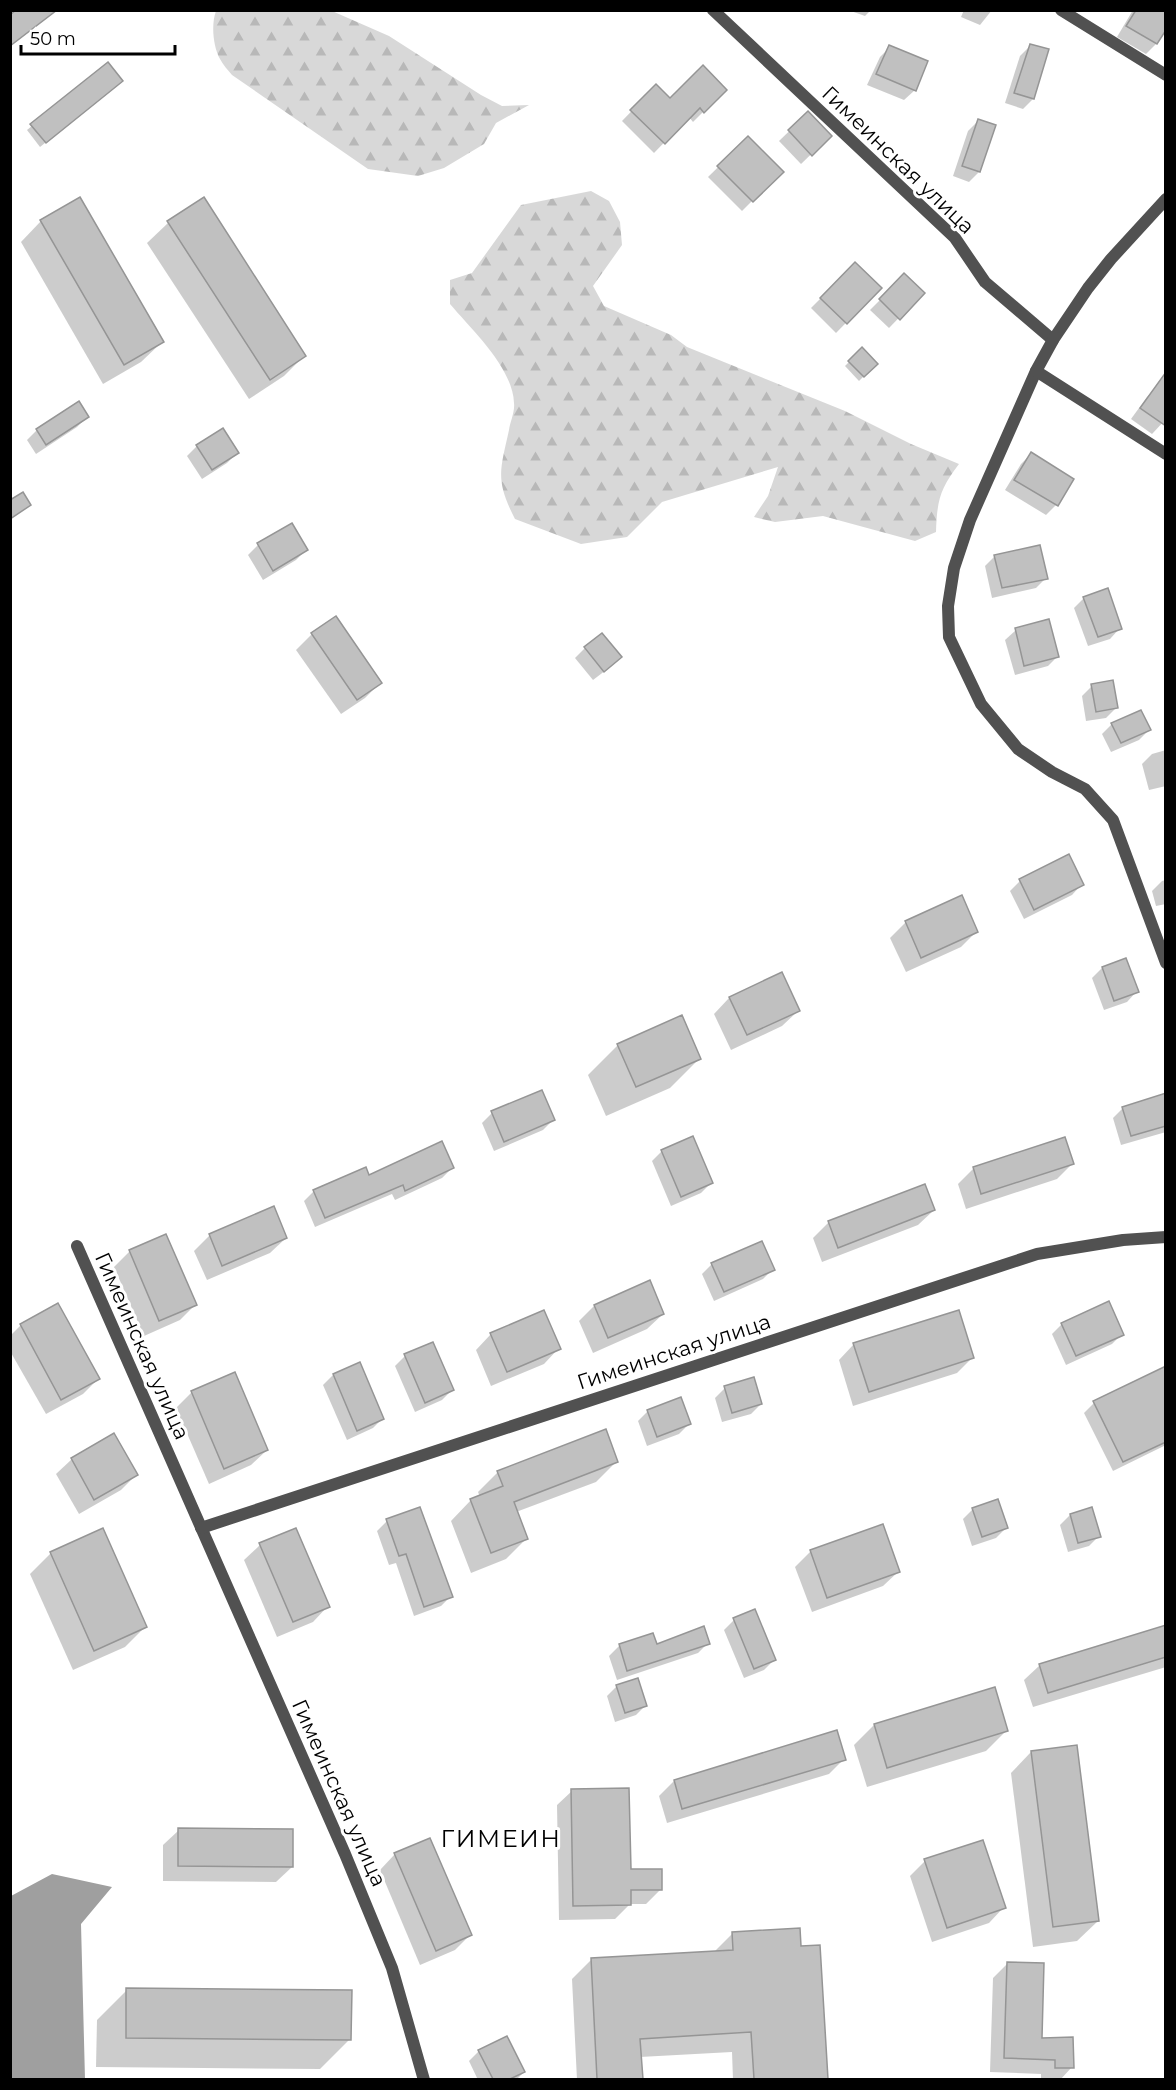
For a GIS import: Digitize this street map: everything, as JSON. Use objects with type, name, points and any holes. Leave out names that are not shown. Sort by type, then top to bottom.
[{"type":"street","name":"Гимеинская улица","points":[[713,10],[955,238],[985,282],[1053,340]]},
{"type":"street","points":[[1061,10],[1166,75]]},
{"type":"street","points":[[1166,199],[1111,259],[1088,288],[1053,340],[1036,371],[970,520],[954,568],[948,606],[949,637],[981,704],[1018,749],[1052,772],[1084,789],[1113,820],[1166,963]]},
{"type":"street","points":[[1036,371],[1166,454]]},
{"type":"street","name":"Гимеинская улица","points":[[201,1528],[1037,1254],[1123,1240],[1166,1237]]},
{"type":"street","name":"Гимеинская улица","points":[[77,1246],[345,1854],[392,1968],[424,2079]]},
{"type":"green space","points":[[216,11],[332,11],[389,36],[502,106],[529,105],[496,123],[484,144],[444,168],[418,176],[368,169],[232,75],[221,61],[214,42],[213,29]]},
{"type":"green space","points":[[591,191],[609,201],[620,222],[622,245],[593,286],[604,306],[671,335],[687,347],[845,411],[911,444],[959,464],[941,495],[937,511],[936,532],[915,541],[823,516],[775,522],[754,517],[768,496],[778,467],[662,502],[627,537],[581,544],[515,519],[504,494],[501,475],[514,410],[512,390],[507,376],[490,350],[450,304],[450,280],[472,273],[521,205]]},
{"type":"shaded area","points":[[52,1874],[112,1887],[81,1924],[85,2079],[11,2079],[11,1896]]},
{"type":"building","points":[[16,10],[57,10],[10,46],[10,15]]},
{"type":"building","points":[[1136,10],[1166,10],[1166,30],[1157,44],[1126,26]]},
{"type":"building","points":[[1030,44],[1049,49],[1034,99],[1014,93]]},
{"type":"building","points":[[889,45],[928,61],[916,91],[876,74]]},
{"type":"building","points":[[108,62],[123,81],[46,143],[30,124]]},
{"type":"building","points":[[703,65],[727,90],[704,113],[700,108],[665,144],[630,110],[656,84],[670,98]]},
{"type":"building","points":[[808,111],[832,136],[812,156],[788,130]]},
{"type":"building","points":[[978,119],[996,125],[980,172],[962,166]]},
{"type":"building","points":[[748,136],[784,172],[753,202],[717,166]]},
{"type":"building","points":[[80,197],[164,342],[124,365],[40,220]]},
{"type":"building","points":[[204,197],[306,356],[270,380],[167,221]]},
{"type":"building","points":[[855,262],[882,288],[847,324],[820,298]]},
{"type":"building","points":[[904,273],[925,293],[900,320],[879,299]]},
{"type":"building","points":[[862,347],[878,364],[864,377],[848,361]]},
{"type":"building","points":[[1166,372],[1166,426],[1140,408]]},
{"type":"building","points":[[79,401],[89,417],[46,445],[36,429]]},
{"type":"building","points":[[223,428],[239,453],[212,470],[196,445]]},
{"type":"building","points":[[1031,452],[1074,479],[1058,506],[1014,480]]},
{"type":"building","points":[[23,492],[31,505],[10,519],[10,500]]},
{"type":"building","points":[[292,523],[308,550],[273,571],[257,543]]},
{"type":"building","points":[[1040,545],[1048,579],[1002,588],[994,555]]},
{"type":"building","points":[[1108,588],[1122,629],[1098,637],[1083,597]]},
{"type":"building","points":[[336,616],[382,683],[357,700],[311,633]]},
{"type":"building","points":[[1049,619],[1059,657],[1024,666],[1015,628]]},
{"type":"building","points":[[602,633],[622,657],[604,672],[584,647]]},
{"type":"building","points":[[1113,680],[1118,708],[1096,712],[1091,684]]},
{"type":"building","points":[[1141,710],[1151,730],[1121,743],[1111,723]]},
{"type":"building","points":[[1069,854],[1084,885],[1034,910],[1019,879]]},
{"type":"building","points":[[962,895],[978,932],[921,958],[905,921]]},
{"type":"building","points":[[1126,958],[1139,992],[1114,1001],[1102,967]]},
{"type":"building","points":[[782,972],[800,1011],[747,1035],[729,997]]},
{"type":"building","points":[[682,1015],[701,1059],[636,1087],[617,1044]]},
{"type":"building","points":[[542,1090],[555,1120],[504,1142],[491,1111]]},
{"type":"building","points":[[1166,1093],[1166,1126],[1131,1136],[1122,1107]]},
{"type":"building","points":[[693,1136],[713,1183],[681,1197],[661,1150]]},
{"type":"building","points":[[1065,1137],[1074,1164],[981,1194],[973,1167]]},
{"type":"building","points":[[442,1141],[454,1168],[405,1191],[403,1185],[325,1218],[313,1190],[366,1167],[369,1175]]},
{"type":"building","points":[[925,1184],[935,1210],[838,1248],[828,1221]]},
{"type":"building","points":[[274,1206],[287,1238],[222,1266],[209,1234]]},
{"type":"building","points":[[166,1234],[197,1305],[159,1321],[129,1250]]},
{"type":"building","points":[[762,1241],[775,1270],[724,1292],[711,1263]]},
{"type":"building","points":[[650,1280],[664,1314],[608,1338],[594,1305]]},
{"type":"building","points":[[1109,1301],[1124,1335],[1076,1356],[1061,1323]]},
{"type":"building","points":[[58,1303],[100,1379],[61,1400],[20,1324]]},
{"type":"building","points":[[544,1310],[561,1349],[507,1372],[490,1333]]},
{"type":"building","points":[[959,1310],[974,1358],[869,1392],[853,1343]]},
{"type":"building","points":[[433,1342],[454,1390],[425,1403],[404,1354]]},
{"type":"building","points":[[360,1362],[384,1419],[357,1431],[333,1374]]},
{"type":"building","points":[[1166,1366],[1166,1442],[1123,1462],[1093,1401]]},
{"type":"building","points":[[235,1372],[268,1450],[224,1469],[191,1391]]},
{"type":"building","points":[[754,1377],[762,1404],[732,1413],[724,1386]]},
{"type":"building","points":[[681,1397],[691,1424],[657,1437],[647,1410]]},
{"type":"building","points":[[606,1429],[618,1462],[514,1502],[528,1539],[491,1553],[470,1499],[503,1486],[497,1471]]},
{"type":"building","points":[[114,1433],[138,1475],[94,1500],[71,1458]]},
{"type":"building","points":[[998,1499],[1008,1528],[982,1537],[972,1508]]},
{"type":"building","points":[[420,1507],[453,1597],[424,1607],[406,1554],[399,1556],[386,1519]]},
{"type":"building","points":[[1092,1507],[1101,1537],[1078,1543],[1070,1514]]},
{"type":"building","points":[[883,1524],[900,1572],[827,1598],[810,1550]]},
{"type":"building","points":[[103,1528],[147,1627],[94,1651],[50,1552]]},
{"type":"building","points":[[296,1528],[330,1607],[293,1622],[259,1543]]},
{"type":"building","points":[[755,1609],[776,1660],[754,1669],[733,1618]]},
{"type":"building","points":[[1166,1625],[1166,1657],[1048,1693],[1039,1664]]},
{"type":"building","points":[[704,1626],[710,1644],[627,1671],[619,1644],[653,1633],[657,1644]]},
{"type":"building","points":[[638,1678],[647,1706],[625,1713],[616,1685]]},
{"type":"building","points":[[995,1687],[1008,1731],[887,1768],[874,1724]]},
{"type":"building","points":[[837,1730],[846,1760],[682,1809],[674,1780]]},
{"type":"building","points":[[1077,1745],[1099,1921],[1053,1927],[1031,1751]]},
{"type":"building","points":[[629,1788],[631,1869],[662,1869],[662,1890],[631,1890],[631,1905],[573,1906],[571,1789]]},
{"type":"building","points":[[178,1828],[293,1829],[293,1867],[178,1866]]},
{"type":"building","points":[[430,1838],[472,1935],[436,1951],[394,1853]]},
{"type":"building","points":[[983,1840],[1006,1908],[947,1928],[924,1859]]},
{"type":"building","points":[[800,1928],[801,1946],[820,1945],[828,2079],[754,2079],[751,2032],[640,2039],[643,2079],[597,2079],[591,1958],[733,1950],[732,1932]]},
{"type":"building","points":[[1007,1962],[1044,1963],[1042,2038],[1073,2037],[1074,2068],[1055,2068],[1055,2060],[1004,2058]]},
{"type":"building","points":[[126,1988],[352,1990],[351,2040],[126,2038]]},
{"type":"building","points":[[507,2036],[525,2072],[510,2079],[493,2079],[478,2050]]},
{"type":"district","name":"ГИМЕИН","points":[[501,1839]]}]
